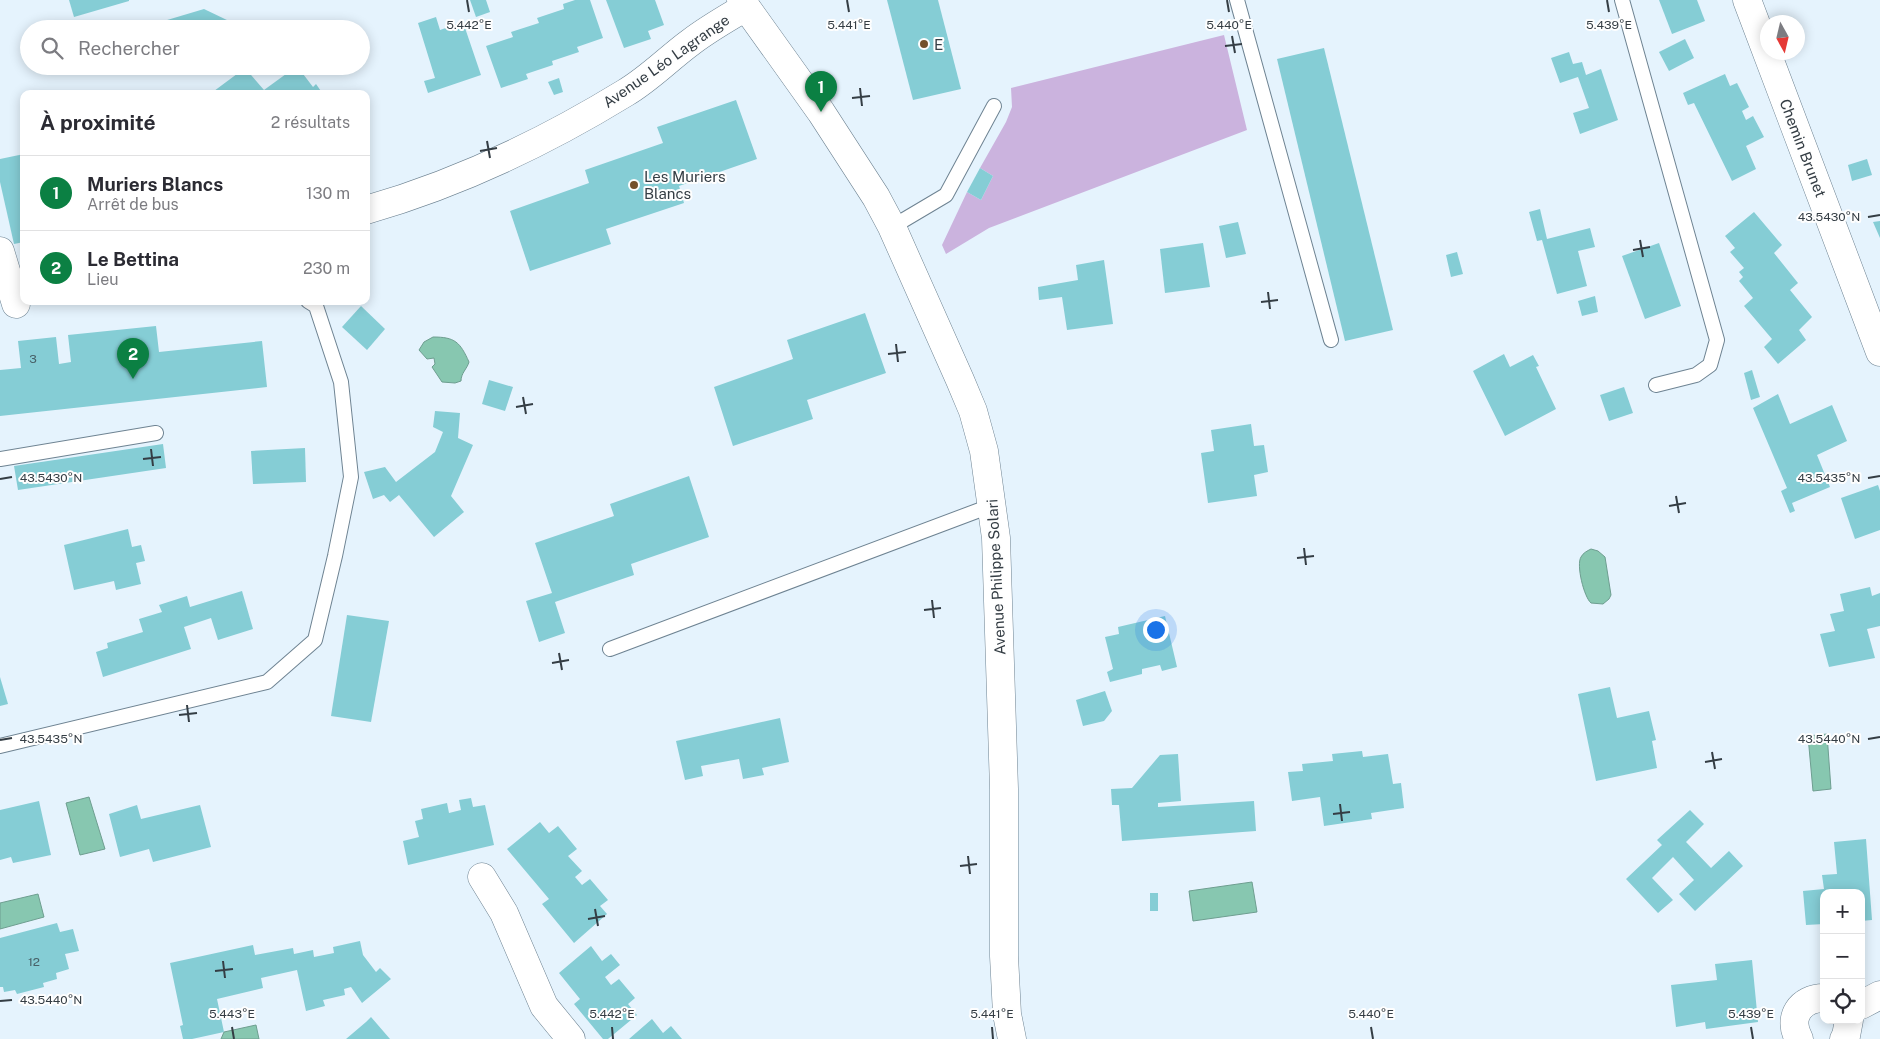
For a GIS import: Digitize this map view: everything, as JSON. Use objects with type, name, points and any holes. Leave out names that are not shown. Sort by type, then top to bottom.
[{"type":"street","name":"Chemin Brunet","points":[[1747,0],[1880,352]]},
{"type":"street","name":"Avenue Léo Lagrange","points":[[370,209],[397,202],[486,166],[561,130],[627,92],[743,3]]},
{"type":"street","name":"Avenue Philippe Solari","points":[[743,3],[821,112],[876,197],[892,227],[973,411],[984,451],[993,505],[996,538],[1004,789],[1004,956],[1007,1014],[1012,1039]]},
{"type":"street","points":[[0,250],[13,304]]},
{"type":"street","points":[[482,877],[504,913],[544,1006],[571,1039]]},
{"type":"street","points":[[1865,1003],[1880,995]]},
{"type":"street","points":[[1799,1039],[1795,1031],[1795,1016],[1801,1006],[1813,998],[1820,998]]},
{"type":"street","points":[[1844,1039],[1848,1024]]},
{"type":"lane","points":[[1238,0],[1331,340]]},
{"type":"lane","points":[[1622,0],[1716,340],[1710,365],[1696,374],[1656,385]]},
{"type":"lane","points":[[892,227],[946,195],[994,106]]},
{"type":"lane","points":[[0,746],[267,682],[315,640],[351,477],[342,382],[314,305]]},
{"type":"lane","points":[[0,459],[156,433]]},
{"type":"lane","points":[[610,649],[993,505]]},
{"type":"shaded area","points":[[1224,35],[1247,130],[989,228],[946,254],[942,245],[967,192],[981,200],[993,176],[980,168],[1006,122],[1012,107],[1011,88]]},
{"type":"shaded area","points":[[433,337],[452,340],[463,350],[469,362],[461,381],[455,383],[442,382],[432,367],[435,364],[434,358],[427,359],[419,350],[424,342]]},
{"type":"shaded area","points":[[1591,549],[1598,551],[1605,557],[1611,595],[1603,604],[1591,603],[1588,600],[1581,581],[1579,567],[1581,557]]},
{"type":"shaded area","points":[[1827,734],[1831,789],[1813,791],[1808,736]]},
{"type":"shaded area","points":[[89,797],[105,849],[80,855],[66,803]]},
{"type":"shaded area","points":[[1252,882],[1257,912],[1193,921],[1189,891]]},
{"type":"shaded area","points":[[38,894],[44,917],[0,929],[0,903]]},
{"type":"shaded area","points":[[256,1025],[259,1039],[221,1039],[224,1032]]},
{"type":"building","points":[[69,0],[129,0],[129,1],[74,17]]},
{"type":"building","points":[[470,0],[486,0],[490,12],[476,17]]},
{"type":"building","points":[[575,0],[590,0],[603,38],[577,47],[579,52],[552,61],[553,65],[526,74],[528,79],[501,88],[486,46],[513,37],[511,32],[539,23],[537,18],[564,9],[563,4]]},
{"type":"building","points":[[606,0],[655,0],[664,25],[648,31],[651,39],[624,48]]},
{"type":"building","name":"E","points":[[887,0],[938,0],[961,89],[913,100]]},
{"type":"building","points":[[1659,0],[1697,0],[1705,21],[1672,34]]},
{"type":"building","points":[[204,9],[227,20],[167,20]]},
{"type":"building","points":[[436,17],[440,30],[463,22],[481,75],[428,93],[424,81],[435,78],[418,23]]},
{"type":"building","points":[[1685,39],[1694,58],[1669,71],[1659,52]]},
{"type":"building","points":[[1324,48],[1393,330],[1345,341],[1277,59]]},
{"type":"building","points":[[1569,52],[1573,64],[1582,62],[1586,75],[1601,69],[1618,120],[1580,134],[1573,113],[1589,108],[1578,77],[1560,83],[1551,58]]},
{"type":"building","points":[[1725,74],[1730,86],[1737,83],[1749,107],[1742,111],[1746,120],[1753,116],[1764,137],[1746,146],[1756,169],[1732,181],[1694,103],[1688,105],[1683,93]]},
{"type":"building","points":[[236,75],[251,75],[264,90],[215,90]]},
{"type":"building","points":[[285,75],[304,75],[313,87],[316,84],[320,90],[264,90]]},
{"type":"building","points":[[559,78],[563,92],[554,95],[548,82]]},
{"type":"building","name":"Les Muriers Blancs","points":[[736,100],[757,159],[679,186],[684,203],[606,229],[611,244],[530,271],[510,211],[589,183],[585,170],[663,143],[657,127]]},
{"type":"building","points":[[20,155],[20,243],[14,244],[0,182],[0,159]]},
{"type":"building","points":[[1867,159],[1872,175],[1852,181],[1848,165]]},
{"type":"building","points":[[980,168],[993,176],[981,200],[967,192]]},
{"type":"building","points":[[1540,209],[1547,239],[1590,228],[1595,247],[1578,251],[1587,286],[1557,294],[1542,240],[1537,241],[1529,212]]},
{"type":"building","points":[[1754,212],[1782,245],[1774,253],[1798,283],[1790,290],[1812,317],[1799,330],[1806,340],[1778,364],[1764,347],[1772,339],[1744,306],[1753,298],[1739,281],[1743,277],[1739,272],[1744,268],[1730,252],[1735,248],[1725,236]]},
{"type":"building","points":[[1880,221],[1880,238],[1873,222]]},
{"type":"building","points":[[1238,222],[1246,254],[1226,258],[1219,226]]},
{"type":"building","points":[[1203,243],[1210,287],[1165,293],[1160,249]]},
{"type":"building","points":[[1659,243],[1681,306],[1645,319],[1622,256]]},
{"type":"building","points":[[1457,252],[1463,274],[1451,277],[1446,255]]},
{"type":"building","points":[[1104,260],[1113,324],[1067,330],[1062,297],[1039,300],[1038,287],[1078,280],[1076,265]]},
{"type":"building","points":[[1595,296],[1598,312],[1582,316],[1578,301]]},
{"type":"building","points":[[361,306],[385,329],[367,350],[342,327]]},
{"type":"building","points":[[865,313],[886,373],[807,400],[813,419],[733,446],[714,387],[793,359],[787,340]]},
{"type":"building","points":[[156,326],[159,352],[262,341],[267,387],[0,416],[0,370],[21,368],[18,341],[56,337],[59,364],[71,362],[68,335]]},
{"type":"building","points":[[1504,354],[1510,367],[1533,355],[1539,366],[1536,367],[1556,409],[1505,436],[1473,371]]},
{"type":"building","points":[[1752,370],[1760,397],[1751,400],[1744,373]]},
{"type":"building","points":[[489,380],[513,387],[505,411],[482,404]]},
{"type":"building","points":[[1624,387],[1633,413],[1609,421],[1600,395]]},
{"type":"building","points":[[1778,394],[1790,424],[1832,405],[1847,441],[1817,455],[1830,487],[1792,503],[1795,511],[1790,513],[1781,491],[1787,488],[1753,408]]},
{"type":"building","points":[[435,411],[460,413],[458,438],[473,445],[451,496],[464,512],[434,537],[399,495],[390,502],[384,495],[373,499],[364,472],[385,467],[396,482],[435,452],[443,432],[433,427]]},
{"type":"building","points":[[1251,424],[1254,446],[1264,445],[1268,472],[1254,475],[1257,496],[1208,503],[1201,453],[1214,451],[1211,430]]},
{"type":"building","points":[[163,444],[166,468],[18,490],[14,466]]},
{"type":"building","points":[[305,448],[306,482],[253,484],[251,451]]},
{"type":"building","points":[[689,476],[709,537],[631,564],[634,575],[555,602],[565,633],[539,642],[526,601],[552,593],[535,543],[614,516],[610,504]]},
{"type":"building","points":[[1878,485],[1880,491],[1880,530],[1855,539],[1841,498]]},
{"type":"building","points":[[128,529],[132,547],[141,545],[145,561],[136,563],[141,584],[116,590],[114,581],[74,590],[64,545]]},
{"type":"building","points":[[1870,587],[1872,596],[1880,593],[1880,626],[1867,629],[1875,658],[1829,667],[1820,634],[1835,631],[1830,614],[1844,611],[1840,594]]},
{"type":"building","points":[[242,591],[253,629],[218,640],[211,618],[184,627],[191,649],[103,677],[96,652],[108,648],[107,643],[143,632],[139,619],[162,612],[159,605],[187,596],[190,607]]},
{"type":"building","points":[[347,615],[389,621],[371,722],[331,716]]},
{"type":"building","points":[[1165,616],[1177,667],[1162,671],[1160,665],[1142,669],[1142,674],[1110,682],[1107,672],[1113,669],[1105,637],[1119,634],[1118,627]]},
{"type":"building","points":[[0,677],[8,704],[0,706]]},
{"type":"building","points":[[1610,687],[1617,718],[1649,711],[1656,740],[1652,741],[1657,768],[1596,781],[1578,694]]},
{"type":"building","points":[[1105,691],[1112,711],[1104,721],[1083,726],[1076,700]]},
{"type":"building","points":[[780,718],[789,762],[762,768],[764,775],[743,779],[739,759],[701,766],[703,776],[685,780],[676,741]]},
{"type":"building","points":[[1362,751],[1363,757],[1388,754],[1393,784],[1401,783],[1404,808],[1371,813],[1372,819],[1324,826],[1320,797],[1292,801],[1288,772],[1303,771],[1302,764],[1333,761],[1332,754]]},
{"type":"building","points":[[1178,754],[1181,801],[1158,803],[1158,807],[1254,801],[1256,831],[1122,841],[1119,805],[1112,805],[1111,789],[1132,788],[1160,755]]},
{"type":"building","points":[[471,798],[473,807],[485,805],[494,845],[408,865],[403,841],[419,837],[415,821],[423,819],[421,809],[447,803],[449,813],[461,810],[459,800]]},
{"type":"building","points":[[39,801],[51,855],[13,863],[11,857],[0,860],[0,810]]},
{"type":"building","points":[[137,805],[141,819],[200,805],[211,847],[153,862],[149,849],[120,857],[109,814]]},
{"type":"building","points":[[1690,810],[1704,824],[1686,842],[1711,868],[1729,851],[1743,866],[1695,911],[1679,894],[1694,880],[1673,857],[1652,878],[1673,900],[1658,913],[1626,879],[1662,845],[1657,840]]},
{"type":"building","points":[[540,822],[549,833],[558,826],[577,849],[568,856],[582,871],[575,877],[582,885],[590,879],[608,900],[600,906],[607,914],[574,943],[542,904],[549,899],[507,849]]},
{"type":"building","points":[[1866,839],[1872,920],[1865,921],[1865,889],[1824,889],[1822,875],[1837,874],[1834,842]]},
{"type":"building","points":[[1820,889],[1820,924],[1806,925],[1803,891]]},
{"type":"building","points":[[1150,893],[1158,893],[1158,911],[1150,911]]},
{"type":"building","points":[[57,923],[60,932],[73,929],[79,951],[65,954],[69,969],[56,973],[57,979],[43,983],[44,987],[17,994],[15,990],[4,992],[3,987],[0,987],[0,938]]},
{"type":"building","points":[[360,941],[363,955],[376,972],[380,968],[391,979],[362,1003],[351,987],[344,989],[345,995],[323,1000],[325,1006],[306,1011],[297,970],[261,978],[263,988],[217,999],[224,1032],[192,1039],[183,1039],[180,1026],[183,1025],[170,963],[253,945],[255,955],[293,948],[294,954],[313,950],[314,957],[334,953],[333,947]]},
{"type":"building","points":[[591,946],[602,961],[611,954],[620,965],[605,977],[611,985],[619,979],[635,998],[628,1004],[637,1015],[608,1039],[603,1039],[574,1004],[580,999],[559,973]]},
{"type":"building","points":[[1752,960],[1758,1022],[1706,1029],[1705,1022],[1676,1027],[1671,985],[1717,980],[1715,964]]},
{"type":"building","points":[[371,1017],[390,1039],[346,1039],[366,1022]]},
{"type":"building","points":[[652,1019],[663,1033],[671,1026],[682,1039],[629,1039]]},
{"type":"place","name":"E","points":[[924,44]]},
{"type":"place","name":"Muriers Blancs","points":[[821,112]]},
{"type":"place","name":"Les Muriers Blancs","points":[[634,185]]},
{"type":"place","name":"Le Bettina","points":[[133,379]]}]
